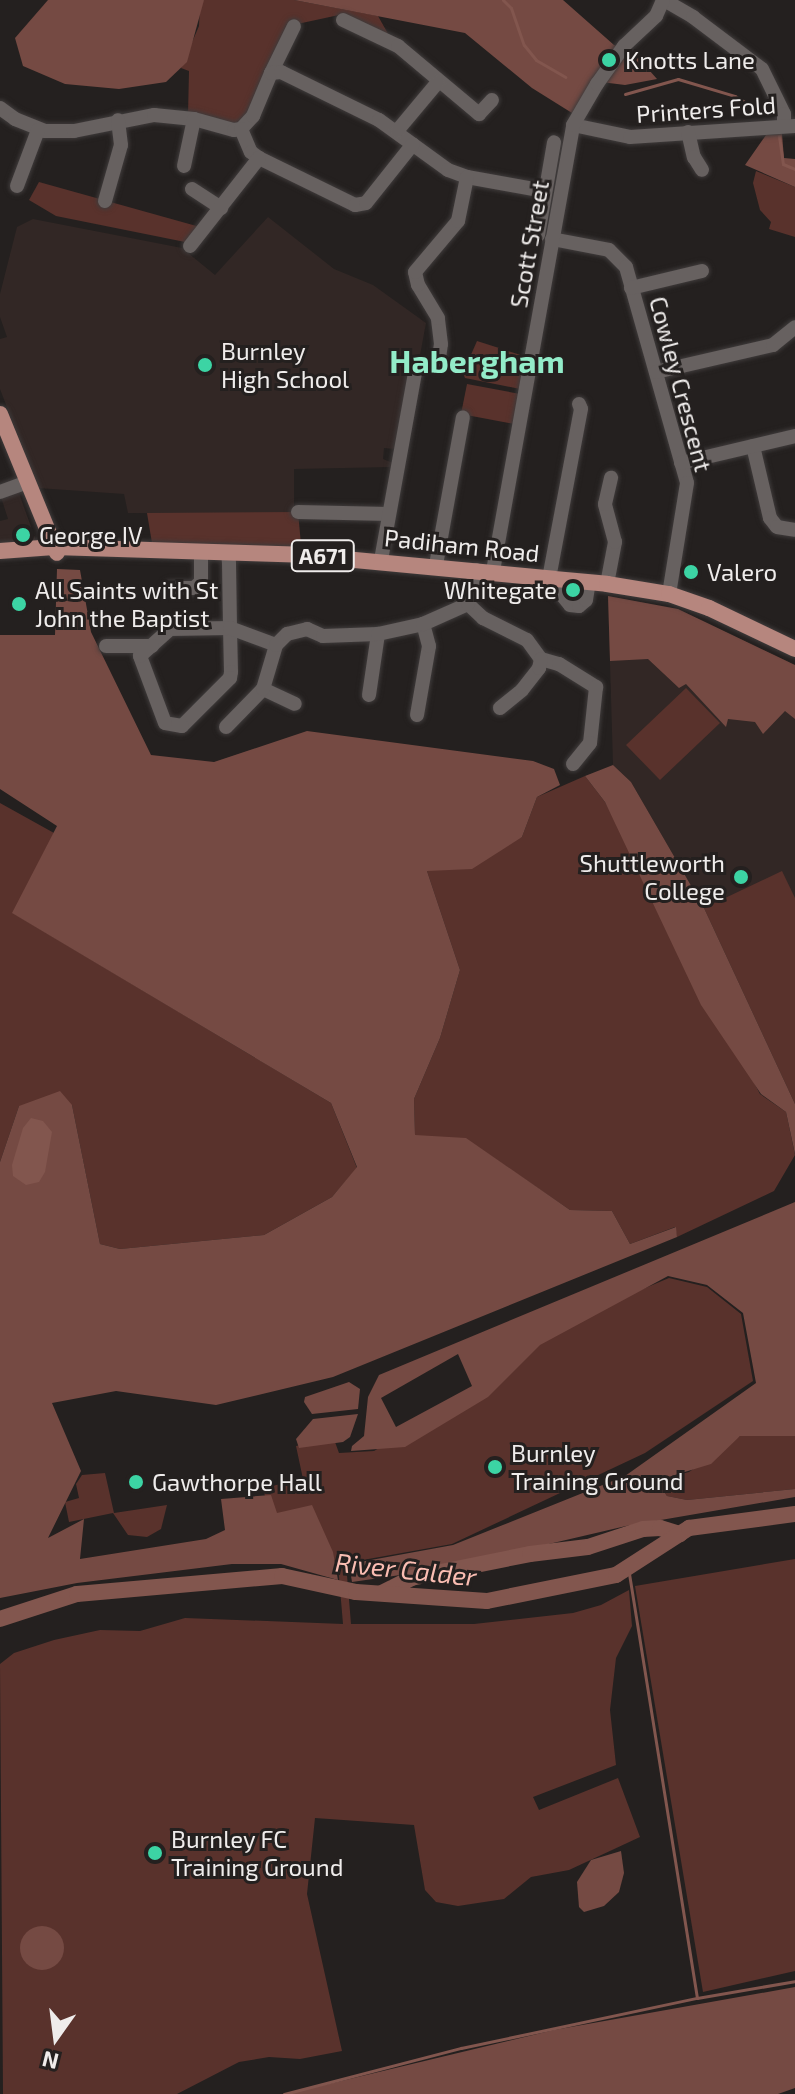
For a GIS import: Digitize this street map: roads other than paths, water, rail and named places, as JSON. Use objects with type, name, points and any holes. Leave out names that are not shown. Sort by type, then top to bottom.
[{"type":"main road","points":[[0,414],[56,552]]},
{"type":"main road","name":"Padiham Road","points":[[0,551],[153,549],[381,560],[607,584],[669,594]]},
{"type":"main road","name":"Padiham Road","points":[[0,558],[56,552]]},
{"type":"main road","name":"A671","points":[[669,594],[709,608],[795,649]]},
{"type":"street","points":[[663,0],[693,17],[762,69],[789,125]]},
{"type":"street","name":"Scott Street","points":[[468,604],[484,570],[545,237],[573,125],[614,60],[656,16],[663,0]]},
{"type":"street","points":[[343,20],[398,46],[479,114],[492,100]]},
{"type":"street","points":[[0,108],[38,130],[74,131],[154,115],[194,119],[227,129],[241,129],[253,116],[294,26]]},
{"type":"street","points":[[270,75],[285,73],[397,131],[439,165],[467,177],[545,191]]},
{"type":"street","points":[[397,131],[438,82]]},
{"type":"street","points":[[184,166],[194,119]]},
{"type":"street","points":[[105,201],[121,145],[118,120]]},
{"type":"street","name":"Printers Fold","points":[[573,125],[630,137],[789,125]]},
{"type":"street","points":[[241,129],[251,152],[259,158],[348,203],[360,205],[370,198],[413,144]]},
{"type":"street","points":[[17,186],[38,130]]},
{"type":"street","points":[[688,132],[695,163]]},
{"type":"street","points":[[545,237],[545,191],[554,142]]},
{"type":"street","points":[[190,246],[259,158]]},
{"type":"street","points":[[438,365],[441,344],[438,318],[418,285],[415,272],[458,221],[467,177]]},
{"type":"street","points":[[192,189],[221,208]]},
{"type":"street","name":"Cowley Crescent","points":[[545,237],[609,250],[626,267],[687,483],[669,594]]},
{"type":"street","points":[[631,288],[702,271]]},
{"type":"street","points":[[656,372],[773,345],[795,327]]},
{"type":"street","points":[[381,560],[415,372]]},
{"type":"street","points":[[579,404],[581,409],[549,579],[570,605],[579,606],[586,600],[589,582]]},
{"type":"street","points":[[436,565],[463,417]]},
{"type":"street","points":[[681,463],[795,436]]},
{"type":"street","points":[[753,446],[770,518],[777,527],[795,530]]},
{"type":"street","points":[[607,584],[615,542],[605,504],[611,478]]},
{"type":"street","points":[[0,492],[27,482]]},
{"type":"street","points":[[298,512],[389,514]]},
{"type":"street","points":[[170,588],[194,588],[201,582],[201,551]]},
{"type":"street","points":[[228,552],[230,628],[230,678],[182,726],[165,723],[140,656],[170,629],[230,628],[276,645]]},
{"type":"street","points":[[226,727],[263,689],[276,645],[287,634],[307,629],[323,636],[378,634],[423,624],[468,604],[483,618],[527,640],[541,659],[559,664],[596,687],[590,743],[573,764]]},
{"type":"street","points":[[417,715],[429,646],[423,624]]},
{"type":"street","points":[[369,695],[378,634]]},
{"type":"street","points":[[106,646],[152,646]]},
{"type":"street","points":[[500,708],[522,690],[539,668],[541,659]]},
{"type":"street","points":[[263,689],[295,704]]},
{"type":"waterway","points":[[503,0],[511,8],[524,45],[536,60],[565,77]]},
{"type":"waterway","points":[[625,94],[678,79],[735,96],[762,113]]},
{"type":"waterway","points":[[779,136],[783,164],[795,169]]},
{"type":"waterway","name":"River Calder","points":[[0,1619],[77,1594],[282,1576],[356,1592],[487,1601],[616,1575],[689,1528],[795,1514]]},
{"type":"waterway","points":[[382,1593],[411,1578],[530,1554],[588,1547],[643,1529],[660,1528],[680,1534]]},
{"type":"waterway","points":[[284,2094],[461,2048],[697,1998],[628,1567]]},
{"type":"waterway","points":[[697,1998],[795,1981]]},
{"type":"place","name":"Knotts Lane","points":[[609,60]]},
{"type":"place","name":"Burnley High School","points":[[205,365]]},
{"type":"place","name":"George IV","points":[[23,535]]},
{"type":"place","name":"Valero","points":[[691,572]]},
{"type":"place","name":"Whitegate","points":[[573,590]]},
{"type":"place","name":"All Saints with St John the Baptist","points":[[19,604]]},
{"type":"place","name":"Shuttleworth College","points":[[741,877]]},
{"type":"place","name":"Burnley Training Ground","points":[[495,1467]]},
{"type":"place","name":"Gawthorpe Hall","points":[[136,1482]]},
{"type":"place","name":"Burnley FC Training Ground","points":[[155,1853]]},
{"type":"district","name":"Habergham","points":[[477,360]]}]
